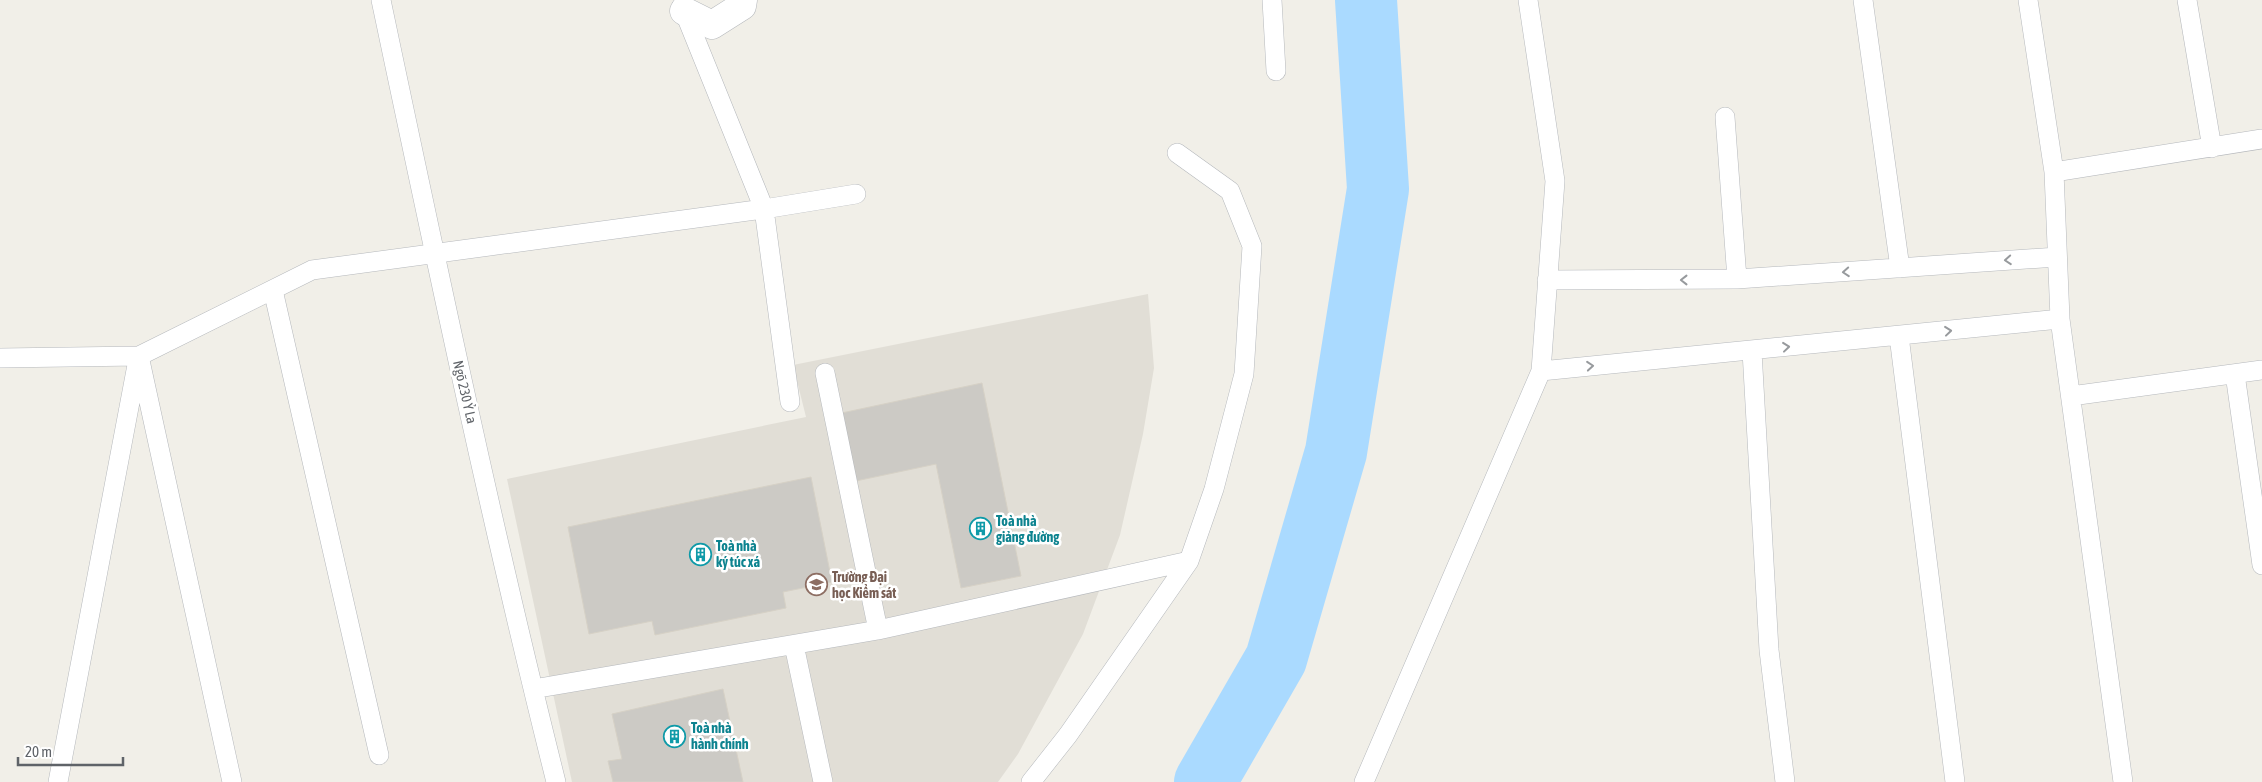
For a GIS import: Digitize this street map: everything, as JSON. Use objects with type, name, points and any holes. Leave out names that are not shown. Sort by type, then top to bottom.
[{"type":"street","points":[[682,6],[712,24],[742,6],[743,0]]},
{"type":"lane","name":"Ngõ 230 Ỷ La","points":[[381,0],[434,254],[532,689],[556,782]]},
{"type":"lane","points":[[1272,0],[1276,71]]},
{"type":"lane","points":[[1364,782],[1541,371],[1555,180],[1528,0]]},
{"type":"lane","points":[[1863,0],[1900,268]]},
{"type":"lane","points":[[2028,0],[2054,172],[2060,319],[2123,782]]},
{"type":"lane","points":[[2187,0],[2212,148]]},
{"type":"lane","points":[[682,6],[764,209],[790,402]]},
{"type":"lane","points":[[1725,117],[1737,279]]},
{"type":"lane","points":[[2054,172],[2262,139]]},
{"type":"lane","points":[[1032,782],[1068,736],[1190,561],[1214,489],[1244,374],[1252,246],[1230,191],[1177,153]]},
{"type":"lane","points":[[0,358],[139,356],[312,270],[764,209],[856,194]]},
{"type":"lane","points":[[1547,280],[1737,279],[2057,257]]},
{"type":"lane","points":[[273,290],[379,755]]},
{"type":"lane","points":[[1541,371],[2060,319]]},
{"type":"lane","points":[[1899,336],[1954,782]]},
{"type":"lane","points":[[1752,351],[1770,650],[1785,782]]},
{"type":"lane","points":[[58,782],[139,356]]},
{"type":"lane","points":[[139,356],[232,782]]},
{"type":"lane","points":[[2071,396],[2262,370]]},
{"type":"lane","points":[[825,373],[878,630]]},
{"type":"lane","points":[[2235,374],[2262,565]]},
{"type":"lane","points":[[532,689],[878,630],[1190,561]]},
{"type":"lane","points":[[794,645],[823,782]]},
{"type":"shaded area","name":"Trường Đại học Kiểm sát","points":[[1148,294],[1154,368],[1143,434],[1120,535],[1083,634],[1018,754],[998,782],[572,782],[507,479],[806,417],[793,365]]},
{"type":"building","name":"Toà nhà giảng đường","points":[[982,383],[1021,576],[961,588],[936,464],[851,482],[837,414]]},
{"type":"building","name":"Toà nhà ký túc xá","points":[[811,477],[832,582],[783,592],[786,608],[655,635],[652,621],[589,634],[568,527]]},
{"type":"building","name":"Toà nhà hành chính","points":[[723,689],[743,782],[613,782],[608,761],[622,759],[612,714]]},
{"type":"waterway","points":[[1205,782],[1276,659],[1336,452],[1378,189],[1366,0]]},
{"type":"place","name":"Toà nhà giảng đường","points":[[980,529]]},
{"type":"place","name":"Toà nhà ký túc xá","points":[[700,554]]},
{"type":"place","name":"Trường Đại học Kiểm sát","points":[[816,585]]},
{"type":"place","name":"Toà nhà hành chính","points":[[675,736]]}]
